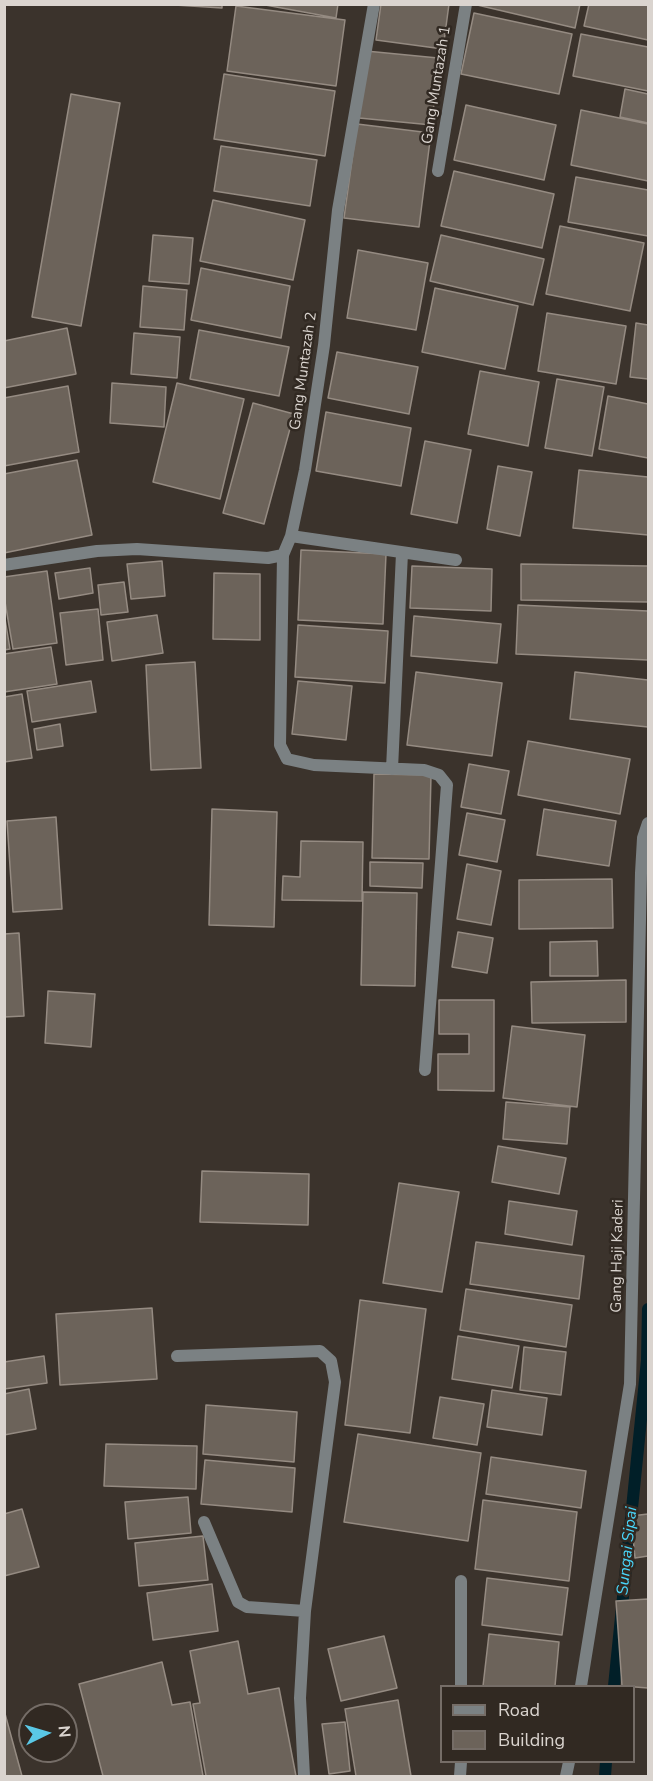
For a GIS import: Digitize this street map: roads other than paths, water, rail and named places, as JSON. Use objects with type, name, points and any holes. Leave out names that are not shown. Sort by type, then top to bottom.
[{"type":"street","name":"Gang Muntazah 2","points":[[374,4],[338,210],[324,345],[305,470],[291,536],[284,555],[280,745],[287,759],[314,765],[392,769]]},
{"type":"street","name":"Gang Muntazah 1","points":[[438,171],[466,4]]},
{"type":"street","points":[[291,536],[456,560]]},
{"type":"street","points":[[4,565],[97,551],[137,549],[268,558],[284,555]]},
{"type":"street","points":[[402,553],[392,769],[424,770],[439,775],[447,785],[425,1070]]},
{"type":"street","name":"Gang Haji Kaderi","points":[[581,1685],[630,1384],[641,873],[644,838],[648,823]]},
{"type":"street","points":[[177,1356],[320,1350],[331,1361],[335,1382],[304,1611],[300,1698],[304,1776]]},
{"type":"street","points":[[204,1522],[238,1602],[247,1607],[304,1611]]},
{"type":"street","points":[[461,1685],[462,1581]]},
{"type":"waterway","name":"Sungai Sipai","points":[[614,1685],[647,1360],[648,1309]]},
{"type":"waterway","name":"Sungai Sipai","points":[[605,1776],[606,1763]]}]
